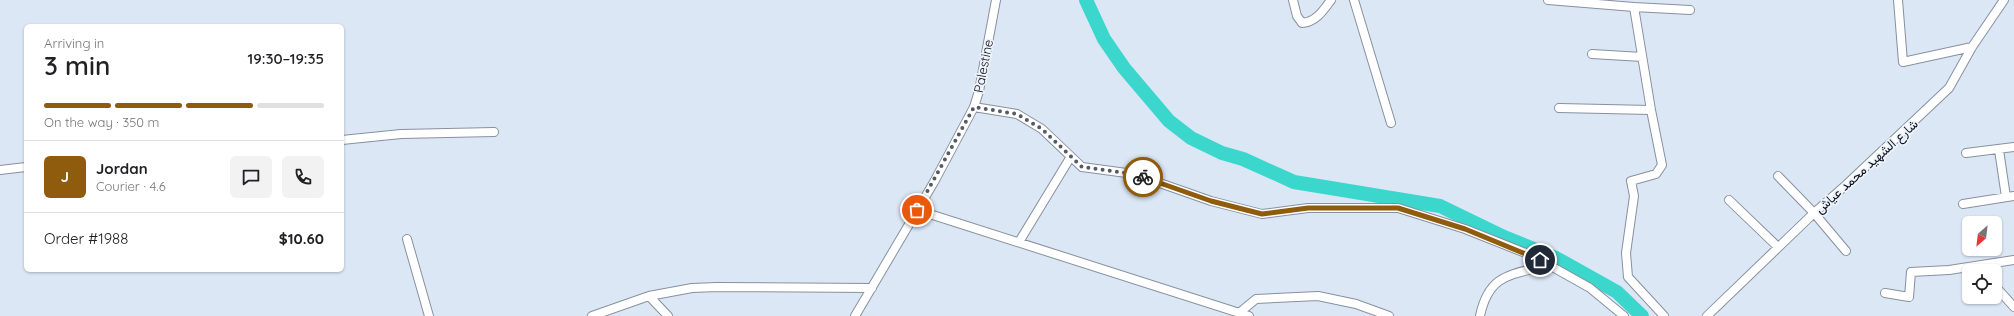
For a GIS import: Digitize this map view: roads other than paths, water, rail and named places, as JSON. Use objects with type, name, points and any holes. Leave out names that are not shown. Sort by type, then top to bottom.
[{"type":"street","name":"Palestine","points":[[855,316],[917,210],[974,107],[980,91],[996,0]]},
{"type":"street","points":[[1293,0],[1297,16],[1302,23],[1311,22],[1322,13],[1331,0]]},
{"type":"street","points":[[1354,0],[1391,123]]},
{"type":"street","points":[[1548,0],[1690,10]]},
{"type":"street","points":[[1898,0],[1903,62],[1972,47]]},
{"type":"street","name":"شارع الشهيد محمد عياش","points":[[1707,316],[1814,212],[1846,185],[1949,88],[1972,47],[2004,0]]},
{"type":"street","points":[[1634,7],[1651,110],[1662,165],[1656,174],[1631,181],[1634,196],[1626,253],[1628,277],[1664,316]]},
{"type":"street","points":[[1592,54],[1642,57]]},
{"type":"street","points":[[974,107],[1017,114],[1042,129],[1082,167],[1134,174],[1211,201],[1262,214],[1308,208],[1398,208],[1465,229],[1533,256],[1590,288],[1624,316]]},
{"type":"street","points":[[1559,108],[1651,110]]},
{"type":"street","points":[[344,140],[401,134],[494,132]]},
{"type":"street","points":[[1966,153],[2014,147]]},
{"type":"street","points":[[1963,204],[2010,197],[1999,150]]},
{"type":"street","points":[[1019,242],[1070,158]]},
{"type":"street","points":[[0,170],[24,167]]},
{"type":"street","points":[[1778,176],[1814,212],[1846,251]]},
{"type":"street","points":[[1730,200],[1778,247]]},
{"type":"street","points":[[917,210],[1249,316]]},
{"type":"street","points":[[407,239],[429,316]]},
{"type":"street","points":[[1999,264],[2014,260]]},
{"type":"street","points":[[1480,316],[1482,304],[1490,288],[1500,279],[1548,265]]},
{"type":"street","points":[[1885,293],[1909,297],[1911,272],[1962,269]]},
{"type":"street","points":[[592,316],[649,296],[692,288],[872,288]]},
{"type":"street","points":[[2002,294],[2014,307]]},
{"type":"street","points":[[649,296],[668,316]]},
{"type":"street","points":[[1239,313],[1256,299],[1318,296],[1356,304],[1389,316]]},
{"type":"waterway","points":[[1086,0],[1104,39],[1124,68],[1169,121],[1191,138],[1222,153],[1243,159],[1294,182],[1440,206],[1504,237],[1556,258],[1617,292],[1642,316]]}]
